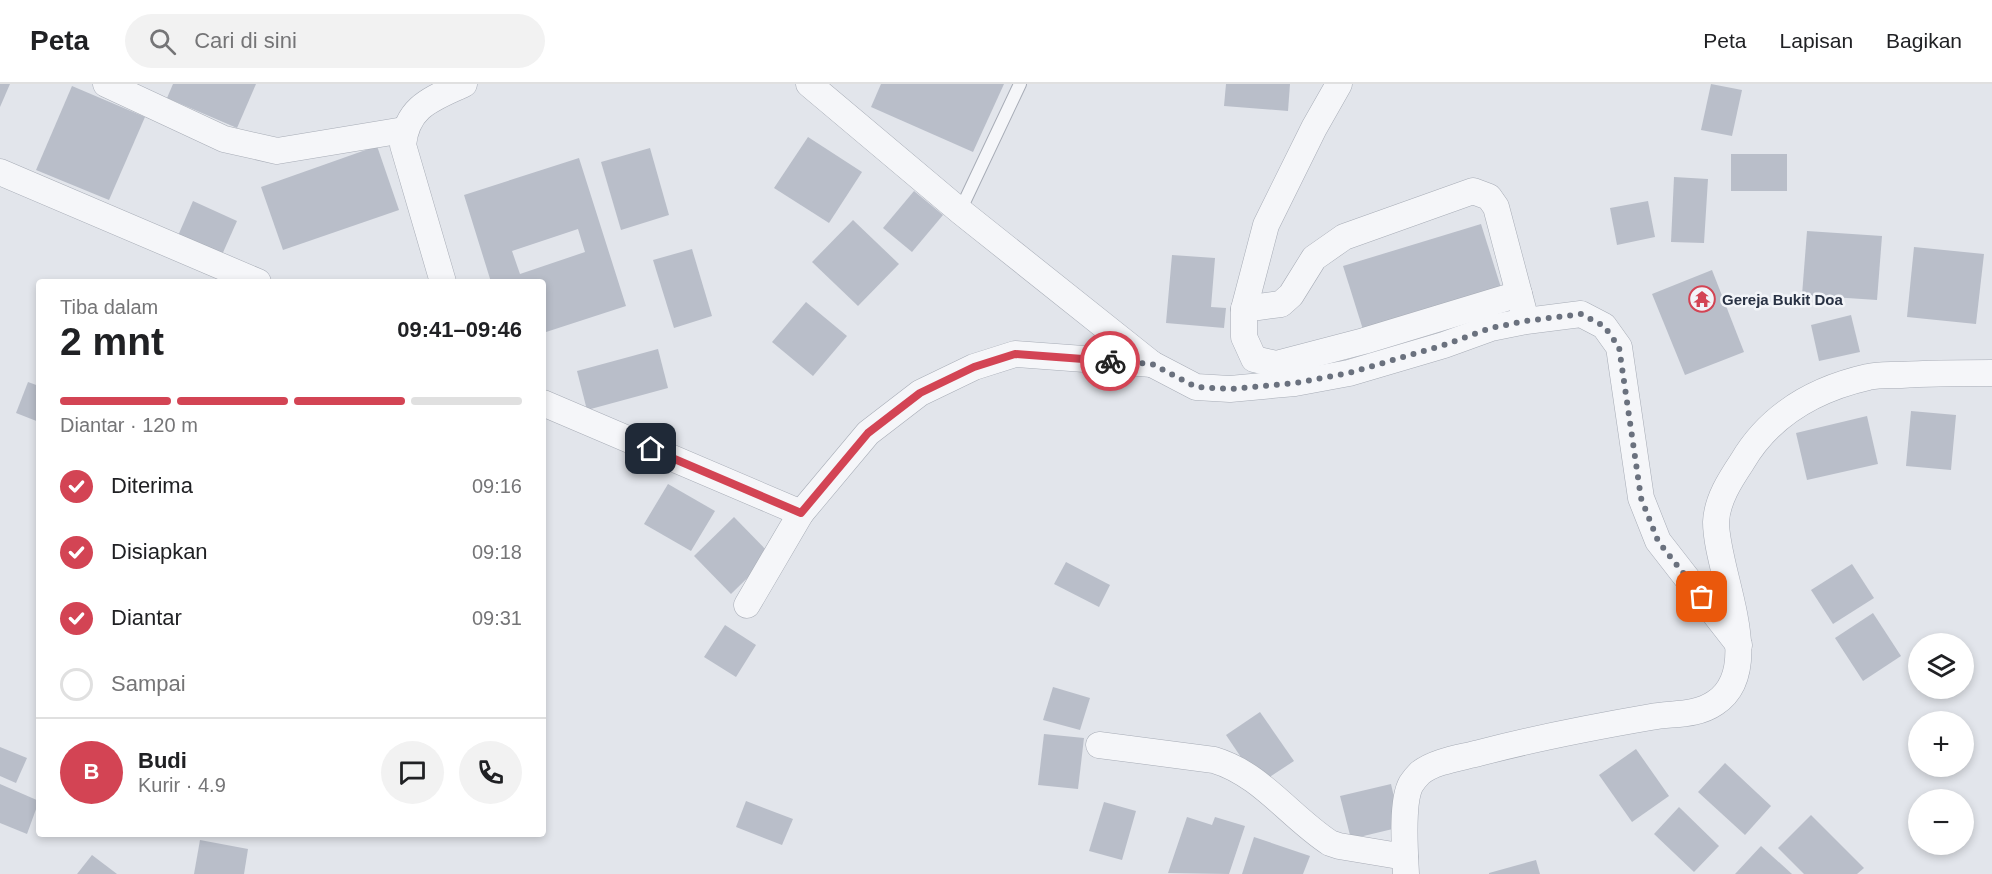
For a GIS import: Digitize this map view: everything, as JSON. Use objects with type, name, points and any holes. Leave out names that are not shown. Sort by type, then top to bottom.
[{"type":"street","points":[[106,84],[224,139],[277,151],[404,130]]},
{"type":"street","points":[[443,279],[403,145],[404,130],[420,106],[464,84]]},
{"type":"street","points":[[1339,84],[1314,128],[1266,225],[1245,309],[1244,337],[1254,359],[1276,364],[1364,341],[1519,294]]},
{"type":"street","points":[[816,86],[960,211],[1152,364],[1196,387],[1230,389],[1295,383],[1349,373],[1444,345],[1491,328],[1526,321],[1581,314],[1604,326],[1619,347],[1641,498],[1658,541],[1739,645]]},
{"type":"street","points":[[0,172],[251,279]]},
{"type":"street","points":[[1245,309],[1281,304],[1291,295],[1314,258],[1344,237],[1473,191],[1489,197],[1496,207],[1526,321]]},
{"type":"street","points":[[747,605],[801,513],[868,433],[920,393],[974,367],[1015,354],[1152,364]]},
{"type":"street","points":[[1099,746],[1214,760],[1230,765],[1247,775],[1330,843],[1406,866],[1406,800],[1411,785],[1420,773],[1459,758],[1578,730],[1665,714],[1696,713],[1716,703],[1728,691],[1737,673],[1739,645],[1719,553],[1716,521],[1723,491],[1746,455],[1771,423],[1797,403],[1837,386],[1870,376],[1992,372]]},
{"type":"street","points":[[546,404],[801,513]]},
{"type":"lane","points":[[960,211],[1020,84]]},
{"type":"building","points":[[0,84],[10,84],[0,107]]},
{"type":"building","points":[[173,84],[256,84],[237,128],[167,98]]},
{"type":"building","points":[[881,84],[1004,84],[973,152],[871,107]]},
{"type":"building","points":[[1226,84],[1290,84],[1288,111],[1224,106]]},
{"type":"building","points":[[1711,84],[1742,90],[1732,136],[1701,130]]},
{"type":"building","points":[[72,86],[145,117],[109,200],[36,170]]},
{"type":"building","points":[[808,137],[862,172],[829,223],[774,188]]},
{"type":"building","points":[[377,146],[399,210],[283,250],[261,187]]},
{"type":"building","points":[[650,148],[669,215],[621,230],[601,162]]},
{"type":"building","points":[[1731,154],[1787,154],[1787,191],[1731,191]]},
{"type":"building","points":[[579,158],[626,306],[546,332],[546,279],[490,279],[464,195]],"holes":[[[578,229],[585,252],[520,274],[512,251]]]},
{"type":"building","points":[[1674,177],[1708,179],[1704,243],[1671,242]]},
{"type":"building","points":[[914,191],[943,215],[912,252],[883,228]]},
{"type":"building","points":[[193,201],[237,221],[221,257],[177,238]]},
{"type":"building","points":[[1648,201],[1655,237],[1617,245],[1610,208]]},
{"type":"building","points":[[853,220],[899,264],[858,306],[812,262]]},
{"type":"building","points":[[1481,224],[1503,294],[1365,336],[1343,266]]},
{"type":"building","points":[[1807,231],[1882,236],[1877,300],[1802,295]]},
{"type":"building","points":[[1914,247],[1984,254],[1976,324],[1907,317]]},
{"type":"building","points":[[692,249],[712,316],[674,328],[653,260]]},
{"type":"building","points":[[1172,255],[1215,258],[1211,307],[1226,308],[1224,328],[1166,323]]},
{"type":"building","points":[[1712,270],[1744,352],[1685,375],[1652,294]]},
{"type":"building","points":[[806,302],[847,336],[813,376],[772,342]]},
{"type":"building","points":[[1851,315],[1860,352],[1819,361],[1811,325]]},
{"type":"building","points":[[658,349],[668,388],[587,410],[577,371]]},
{"type":"building","points":[[28,382],[36,385],[36,421],[16,413]]},
{"type":"building","points":[[1911,411],[1956,415],[1951,470],[1906,466]]},
{"type":"building","points":[[1867,416],[1878,464],[1807,480],[1796,433]]},
{"type":"building","points":[[668,484],[715,511],[691,551],[644,524]]},
{"type":"building","points":[[734,517],[771,555],[731,594],[694,556]]},
{"type":"building","points":[[1066,562],[1110,585],[1099,607],[1054,584]]},
{"type":"building","points":[[1852,564],[1874,598],[1833,624],[1811,590]]},
{"type":"building","points":[[1873,613],[1901,656],[1863,681],[1835,638]]},
{"type":"building","points":[[725,625],[756,645],[736,677],[704,657]]},
{"type":"building","points":[[1053,687],[1090,698],[1080,730],[1043,720]]},
{"type":"building","points":[[1260,712],[1294,761],[1259,784],[1226,735]]},
{"type":"building","points":[[1044,734],[1084,738],[1078,789],[1038,785]]},
{"type":"building","points":[[0,747],[27,758],[16,783],[0,776]]},
{"type":"building","points":[[1636,749],[1669,796],[1632,822],[1599,775]]},
{"type":"building","points":[[1725,763],[1771,806],[1745,835],[1698,792]]},
{"type":"building","points":[[0,784],[36,800],[36,809],[27,834],[0,823]]},
{"type":"building","points":[[1391,784],[1401,827],[1351,839],[1340,796]]},
{"type":"building","points":[[746,801],[793,819],[782,845],[736,827]]},
{"type":"building","points":[[1104,802],[1136,811],[1122,860],[1089,851]]},
{"type":"building","points":[[1679,807],[1719,846],[1694,872],[1654,834]]},
{"type":"building","points":[[1811,815],[1864,868],[1857,874],[1804,874],[1778,848]]},
{"type":"building","points":[[1187,817],[1212,825],[1215,817],[1245,826],[1229,874],[1168,873]]},
{"type":"building","points":[[1254,837],[1310,856],[1303,874],[1242,874]]},
{"type":"building","points":[[200,840],[248,849],[244,874],[194,874]]},
{"type":"building","points":[[1761,846],[1792,874],[1735,874]]},
{"type":"building","points":[[92,855],[117,874],[77,874]]},
{"type":"building","points":[[1536,860],[1540,874],[1489,874],[1489,873]]},
{"type":"way so far","points":[[1110,361],[1152,364],[1196,387],[1230,389],[1295,383],[1349,373],[1444,345],[1491,328],[1581,314],[1604,326],[1619,347],[1641,498],[1658,541],[1702,597]]},
{"type":"place","name":"Gereja Bukit Doa","points":[[1702,299]]},
{"type":"route","points":[[651,449],[801,513],[868,433],[920,393],[974,367],[1015,354],[1110,361]]}]
